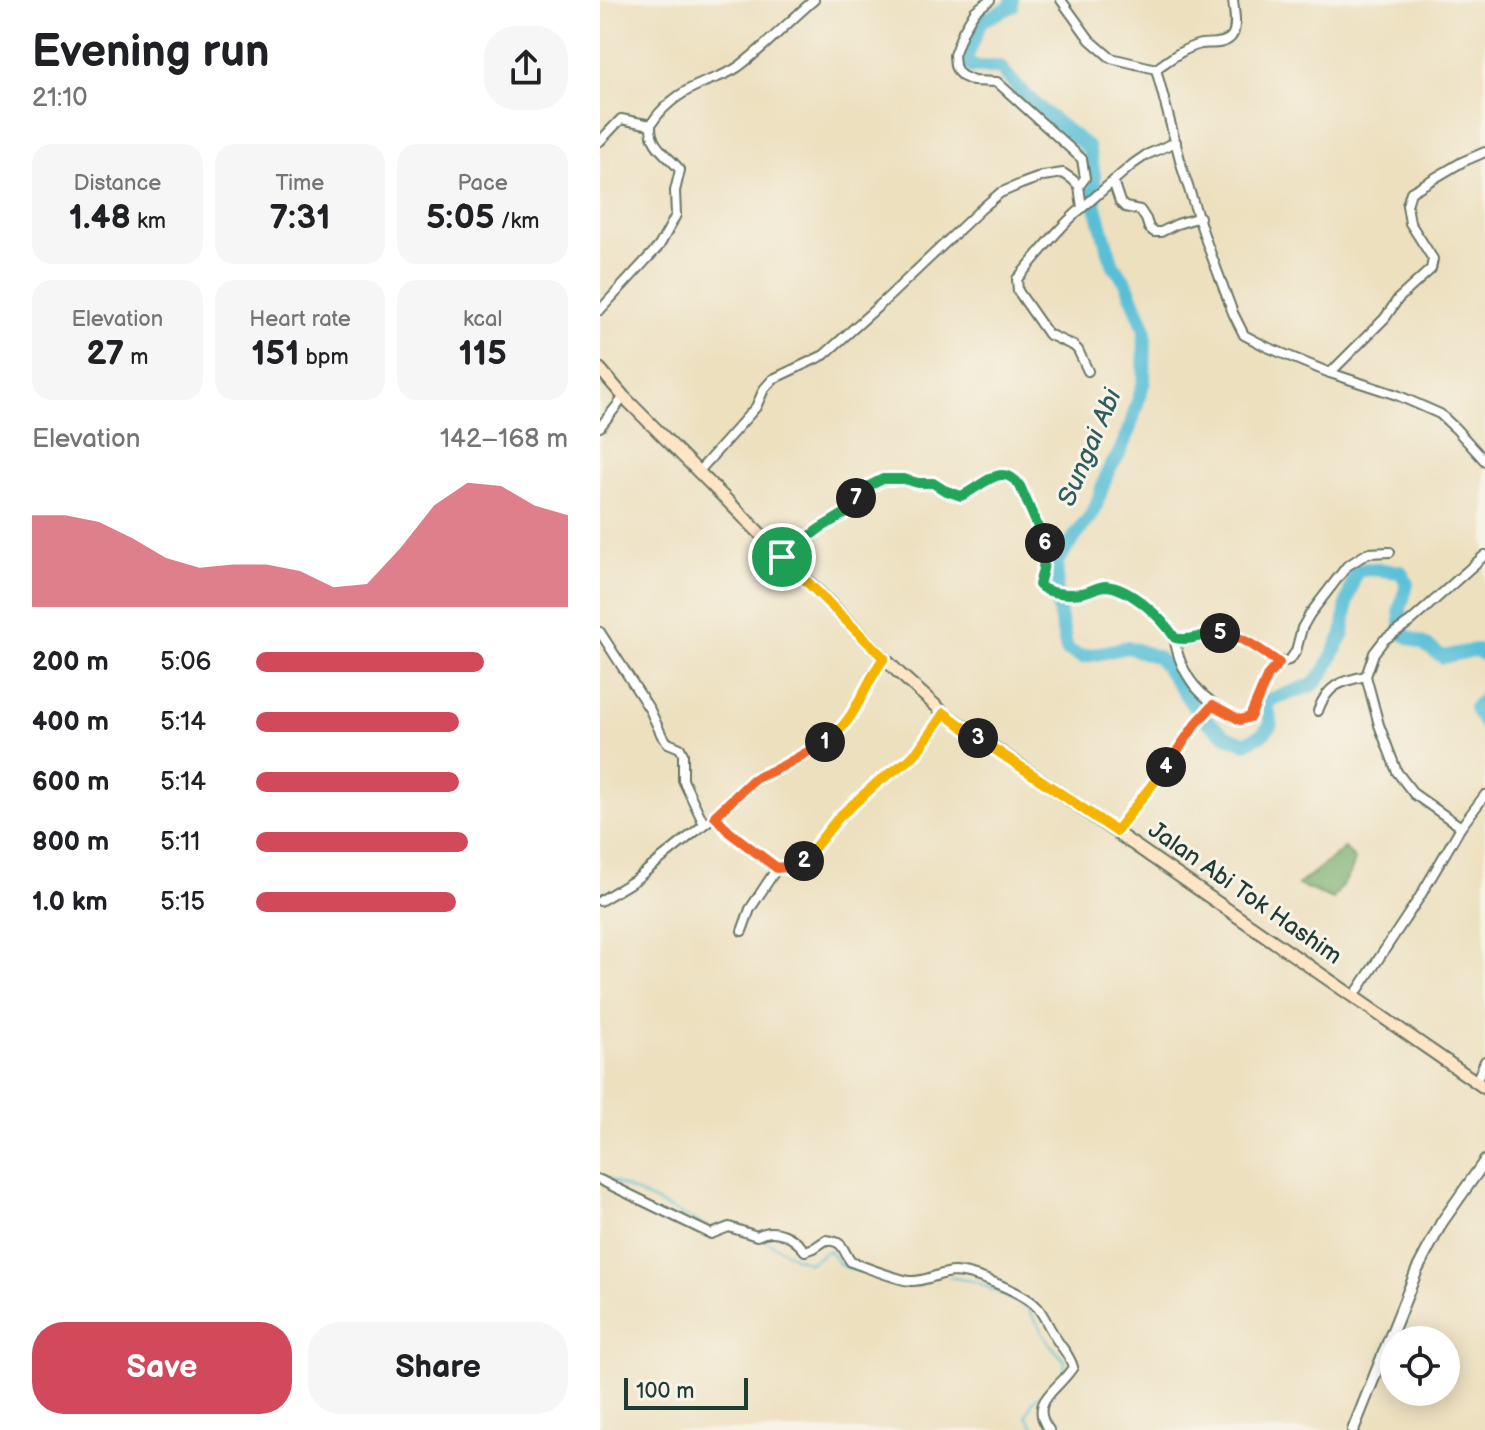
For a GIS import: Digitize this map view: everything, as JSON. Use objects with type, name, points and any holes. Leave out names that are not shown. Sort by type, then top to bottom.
[{"type":"main road","name":"Jalan Abi Tok Hashim","points":[[600,369],[782,557],[899,673],[944,713],[1481,1085]]},
{"type":"street","points":[[600,310],[659,246],[676,215],[675,191],[680,170],[653,141],[650,133],[659,112],[687,90],[727,74],[740,65],[814,0]]},
{"type":"street","points":[[990,0],[975,11],[963,31],[954,55],[955,66],[969,80],[997,82],[1082,159],[1085,178],[1079,186]]},
{"type":"street","points":[[1061,0],[1090,40],[1111,58],[1156,69],[1188,48],[1230,39],[1234,25],[1233,0]]},
{"type":"street","points":[[1156,69],[1183,171],[1219,277],[1244,335],[1330,373],[1397,395],[1440,414],[1485,461]]},
{"type":"street","points":[[600,141],[621,119],[651,125]]},
{"type":"street","points":[[1088,371],[1074,346],[1048,334],[1018,291],[1017,279],[1065,222],[1146,155],[1176,142]]},
{"type":"street","points":[[1330,373],[1433,264],[1433,259],[1410,223],[1407,205],[1411,192],[1485,152]]},
{"type":"street","points":[[699,471],[756,407],[768,383],[824,355],[992,199],[1021,184],[1063,173],[1079,186],[1082,208]]},
{"type":"street","points":[[1113,181],[1120,202],[1125,207],[1140,210],[1154,232],[1200,217]]},
{"type":"street","points":[[600,427],[624,397]]},
{"type":"street","points":[[782,557],[847,512],[857,495],[883,479],[933,483],[961,496],[994,476],[1007,474],[1020,486],[1045,543],[1039,585],[1043,589],[1065,594],[1082,593],[1102,586],[1121,590],[1156,615],[1175,638],[1181,640],[1214,633],[1230,634],[1279,663]]},
{"type":"street","points":[[1174,636],[1176,652],[1187,676],[1213,705],[1240,720],[1250,717],[1268,675],[1279,663],[1292,657],[1310,614],[1347,566],[1368,553],[1390,552]]},
{"type":"street","points":[[1461,827],[1414,794],[1397,772],[1379,725],[1366,676],[1374,653],[1384,640],[1407,624],[1485,555]]},
{"type":"street","points":[[600,632],[650,710],[662,736],[668,743],[680,748],[684,759],[681,775],[704,824]]},
{"type":"street","points":[[600,901],[635,880],[715,816],[754,779],[830,739],[854,713],[873,672],[884,658]]},
{"type":"street","points":[[1318,711],[1326,694],[1334,686],[1366,676]]},
{"type":"street","points":[[1116,831],[1213,705]]},
{"type":"street","points":[[715,816],[729,832],[777,868],[794,871],[839,817],[917,752],[944,713]]},
{"type":"street","points":[[1354,996],[1419,898],[1461,827],[1485,796]]},
{"type":"street","points":[[742,931],[750,909],[777,868]]},
{"type":"street","points":[[1481,1085],[1485,1061]]},
{"type":"street","points":[[1353,1430],[1417,1270],[1442,1222],[1485,1161]]},
{"type":"street","points":[[600,1180],[711,1234],[729,1227],[759,1235],[778,1231],[805,1251],[826,1240],[839,1242],[851,1262],[909,1281],[953,1272],[995,1282],[1033,1303],[1073,1367],[1040,1409],[1049,1430]]},
{"type":"green space","points":[[1345,848],[1355,860],[1350,874],[1333,899],[1298,885]]},
{"type":"waterway","name":"Sungai Abi","points":[[1012,0],[1012,6],[981,21],[966,59],[972,67],[1000,67],[1030,100],[1088,147],[1094,174],[1095,203],[1113,265],[1126,282],[1145,329],[1144,381],[1130,427],[1108,471],[1094,511],[1057,561],[1056,597],[1067,650],[1082,657],[1128,647],[1157,657],[1199,714]]},
{"type":"waterway","name":"Sungai Abi","points":[[1207,721],[1226,736],[1246,743],[1264,733],[1271,724],[1266,701],[1313,685],[1325,670],[1343,634],[1347,602],[1356,571],[1401,572],[1407,584],[1400,609],[1402,634],[1443,657],[1475,650],[1485,655]]},
{"type":"waterway","name":"Sungai Abi","points":[[1485,697],[1475,708],[1485,725]]},
{"type":"waterway","points":[[600,1175],[712,1229],[728,1222],[748,1229]]},
{"type":"waterway","points":[[760,1237],[810,1263],[828,1250],[841,1266],[882,1277]]},
{"type":"waterway","points":[[949,1277],[977,1282],[1028,1308],[1049,1343],[1065,1361],[1064,1372]]},
{"type":"waterway","points":[[896,1282],[912,1287],[920,1284]]},
{"type":"waterway","points":[[1037,1430],[1026,1416],[1033,1401],[1055,1382]]},
{"type":"route","points":[[1007,474],[1020,486],[1045,543],[1040,587],[1065,594],[1082,593],[1102,586],[1121,590],[1156,615],[1175,638],[1181,640],[1214,633],[1230,634],[1279,663],[1259,691],[1250,717],[1240,720],[1213,705],[1116,831],[944,713],[917,752],[839,817],[799,868],[791,871],[784,867],[777,868],[752,850],[724,828],[715,816],[754,779],[806,754],[840,730],[854,713],[873,672],[884,658],[782,557],[847,512],[863,489],[883,479],[933,483],[961,496],[994,476],[1007,474]]}]
